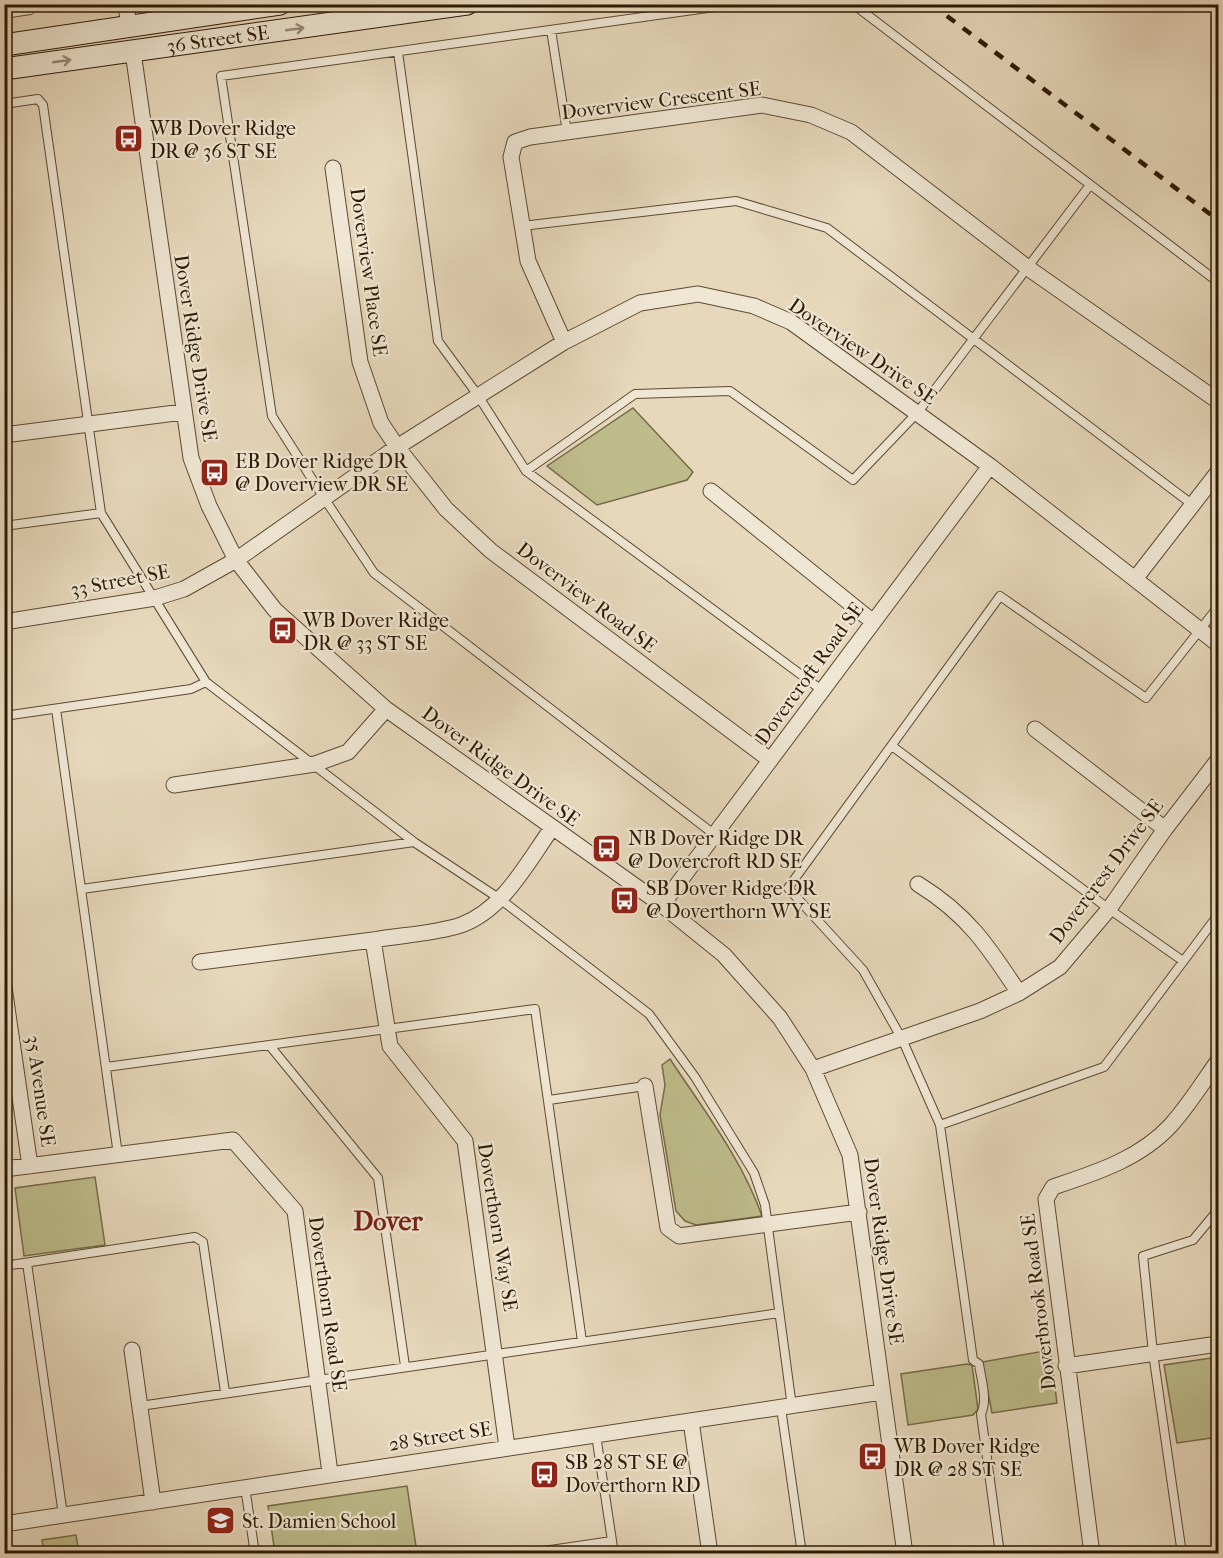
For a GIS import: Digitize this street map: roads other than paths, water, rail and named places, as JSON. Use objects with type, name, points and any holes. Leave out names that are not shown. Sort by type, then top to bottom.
[{"type":"main road","name":"36 Street SE","points":[[4,45],[280,4]]},
{"type":"main road","name":"36 Street SE","points":[[4,69],[467,4]]},
{"type":"street","points":[[126,4],[129,27]]},
{"type":"street","name":"Dover Ridge Drive SE","points":[[133,52],[191,458],[209,506],[236,560],[275,610],[386,709],[662,905],[724,956],[780,1018],[813,1069],[850,1155],[905,1554]]},
{"type":"street","name":"Doverview Crescent SE","points":[[564,342],[528,261],[511,157],[515,142],[567,132],[762,105],[811,116],[850,132],[1028,268],[1218,401]]},
{"type":"street","name":"Doverview Place SE","points":[[333,168],[360,362],[381,423],[397,447]]},
{"type":"street","name":"Doverview Drive SE","points":[[236,560],[397,447],[477,394],[564,342],[640,303],[698,294],[754,306],[791,322],[990,466],[1218,644]]},
{"type":"street","points":[[4,435],[183,412]]},
{"type":"street","name":"Doverview Road SE","points":[[397,447],[446,509],[491,551],[771,760]]},
{"type":"street","name":"Dovercroft Road SE","points":[[662,905],[990,466]]},
{"type":"street","points":[[1135,579],[1218,472]]},
{"type":"street","points":[[711,491],[872,621]]},
{"type":"street","name":"33 Street SE","points":[[4,622],[155,598],[184,589],[236,560]]},
{"type":"street","points":[[174,785],[315,764],[348,752],[386,709]]},
{"type":"street","points":[[1035,729],[1165,829]]},
{"type":"street","name":"Dovercrest Drive SE","points":[[813,1069],[902,1039],[1019,993],[1060,967],[1109,909],[1165,829],[1218,760]]},
{"type":"street","points":[[200,962],[374,940],[461,925],[489,910],[500,899],[552,828]]},
{"type":"street","points":[[918,884],[948,903],[982,937],[1019,993]]},
{"type":"street","name":"Doverthorn Way SE","points":[[374,940],[390,1046],[465,1141],[507,1447]]},
{"type":"street","name":"35 Avenue SE","points":[[4,987],[30,1166]]},
{"type":"street","name":"Doverbrook Road SE","points":[[1092,1554],[1046,1199],[1053,1187],[1111,1167],[1140,1150],[1171,1125],[1218,1061]]},
{"type":"street","points":[[645,1086],[668,1227],[679,1236],[859,1212]]},
{"type":"street","name":"Doverthorn Road SE","points":[[4,1169],[232,1140],[295,1211],[330,1473]]},
{"type":"street","points":[[1066,1366],[1218,1344]]},
{"type":"street","points":[[132,1350],[153,1502]]},
{"type":"street","name":"28 Street SE","points":[[4,1524],[330,1473],[787,1408],[882,1392]]},
{"type":"street","points":[[691,1421],[710,1554]]},
{"type":"lane","points":[[4,14],[30,10],[29,4]]},
{"type":"lane","points":[[715,836],[374,573],[324,498],[272,416],[221,76],[736,4]]},
{"type":"lane","points":[[853,4],[1218,282]]},
{"type":"lane","points":[[551,30],[567,132]]},
{"type":"lane","points":[[398,52],[438,341],[477,394],[526,471],[823,691]]},
{"type":"lane","points":[[4,104],[38,99],[43,105],[101,513],[206,682],[414,842],[500,899],[649,1014],[695,1077],[754,1173],[765,1205],[768,1224],[779,1313],[802,1554]]},
{"type":"lane","points":[[526,471],[635,394],[730,391],[853,480],[918,412],[1090,185]]},
{"type":"lane","points":[[522,226],[736,201],[827,228],[972,340],[1193,505]]},
{"type":"lane","points":[[4,526],[101,513]]},
{"type":"lane","points":[[1000,1554],[981,1414],[985,1407],[982,1383],[979,1364],[974,1360],[940,1125],[902,1039],[863,970],[788,888],[1000,596],[1146,698],[1218,607]]},
{"type":"lane","points":[[4,716],[191,689],[206,682]]},
{"type":"lane","points":[[56,709],[118,1155]]},
{"type":"lane","points":[[892,746],[1109,909],[1183,961]]},
{"type":"lane","points":[[82,889],[414,842]]},
{"type":"lane","points":[[940,1125],[1104,1067],[1218,915]]},
{"type":"lane","points":[[106,1067],[535,1009],[582,1341]]},
{"type":"lane","points":[[270,1046],[378,1178],[405,1366]]},
{"type":"lane","points":[[549,1100],[645,1086]]},
{"type":"lane","points":[[1182,1554],[1153,1353],[1143,1256],[1193,1240],[1218,1210]]},
{"type":"lane","points":[[4,1266],[195,1237],[203,1242],[225,1392]]},
{"type":"lane","points":[[27,1263],[63,1515]]},
{"type":"lane","points":[[140,1406],[779,1313]]},
{"type":"lane","points":[[596,1435],[614,1554]]},
{"type":"lane","points":[[245,1486],[255,1554]]},
{"type":"lane","points":[[523,1554],[612,1541]]},
{"type":"railway","points":[[931,4],[1218,220]]},
{"type":"place","name":"WB Dover Ridge DR @ 36 ST SE","points":[[129,139]]},
{"type":"place","name":"EB Dover Ridge DR @ Doverview DR SE","points":[[214,473]]},
{"type":"place","name":"WB Dover Ridge DR @ 33 ST SE","points":[[282,631]]},
{"type":"place","name":"NB Dover Ridge DR @ Dovercroft RD SE","points":[[607,849]]},
{"type":"place","name":"SB Dover Ridge DR @ Doverthorn WY SE","points":[[625,900]]},
{"type":"place","name":"WB Dover Ridge DR @ 28 ST SE","points":[[873,1457]]},
{"type":"place","name":"SB 28 ST SE @ Doverthorn RD","points":[[544,1474]]},
{"type":"place","name":"St. Damien School","points":[[221,1521]]},
{"type":"district","name":"Dover","points":[[388,1221]]}]
